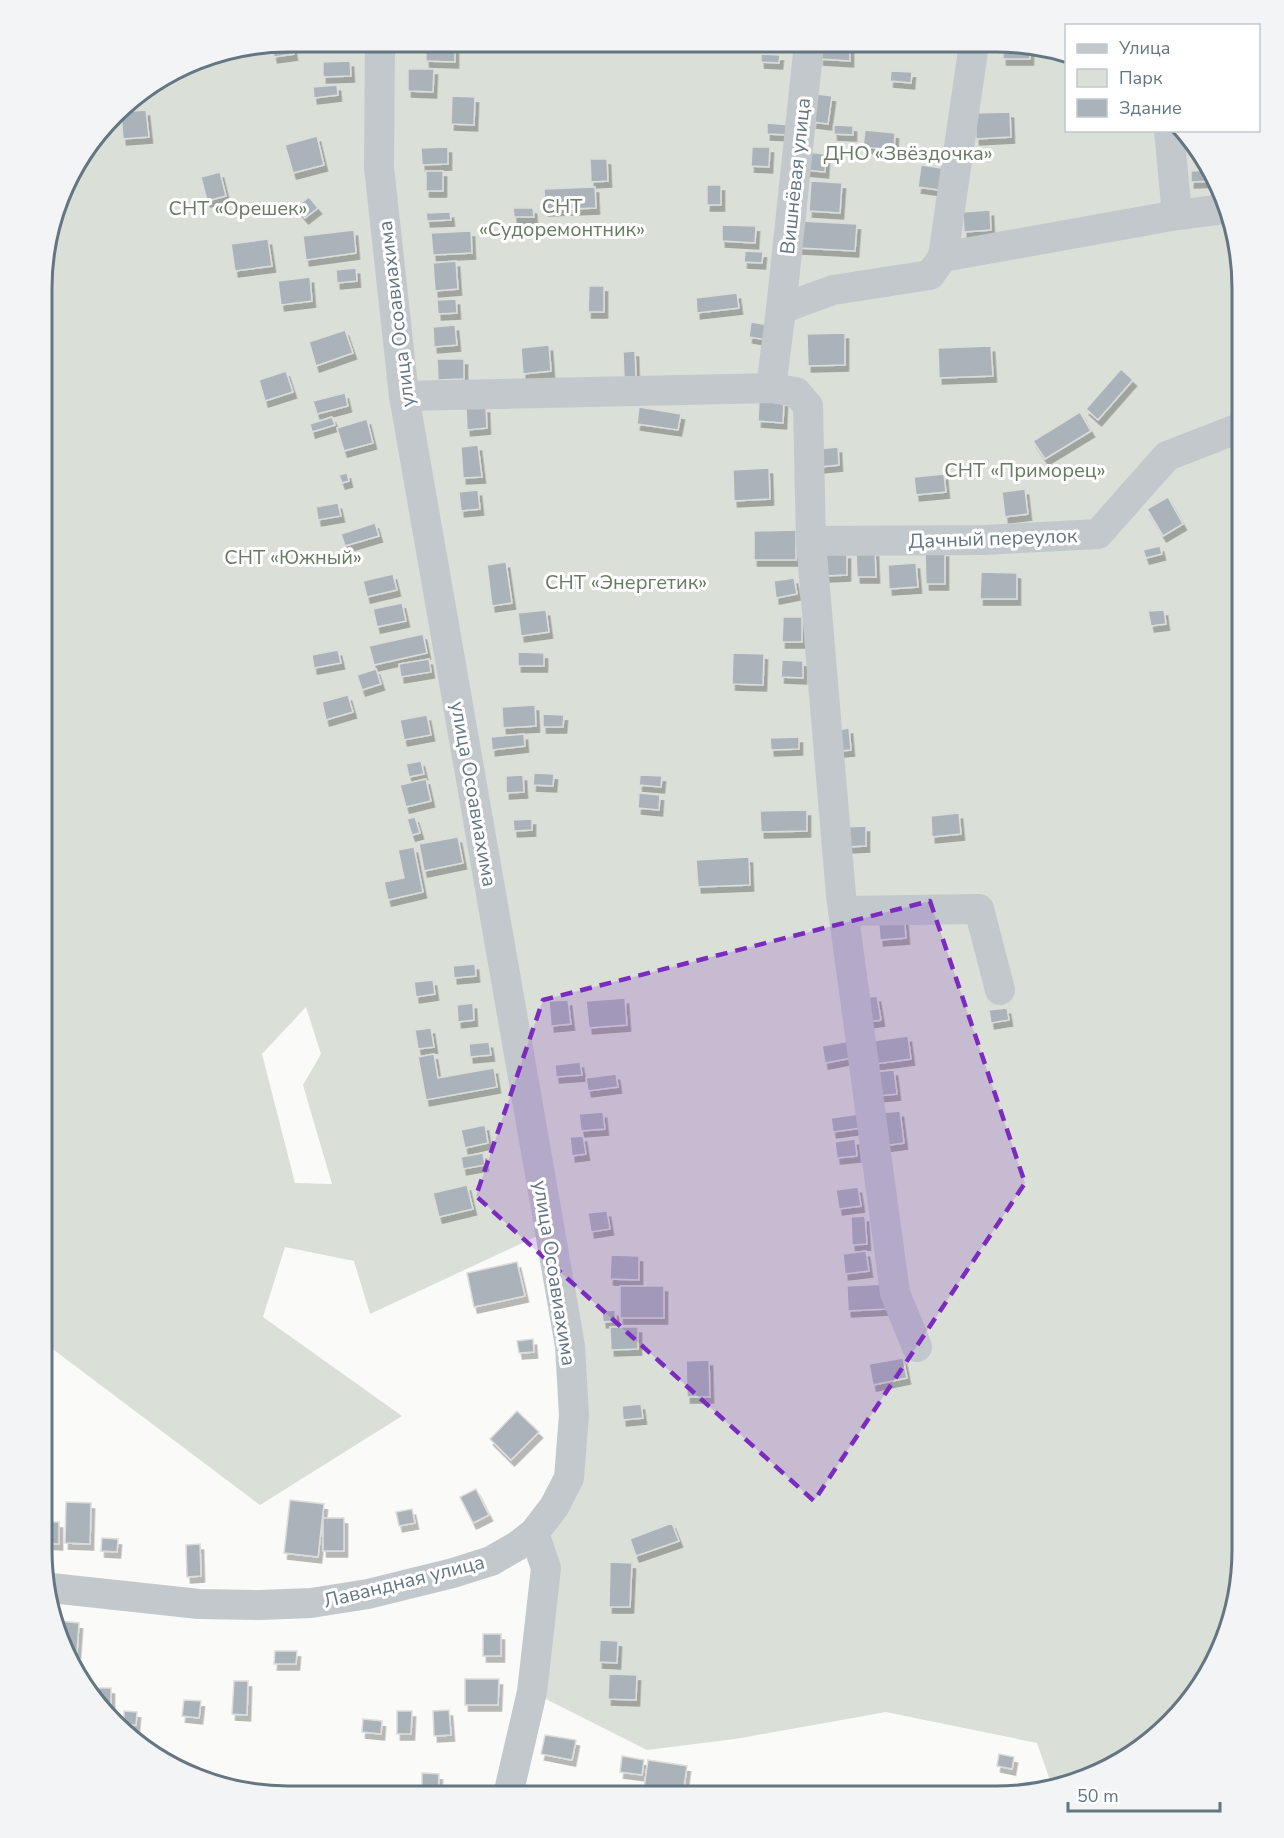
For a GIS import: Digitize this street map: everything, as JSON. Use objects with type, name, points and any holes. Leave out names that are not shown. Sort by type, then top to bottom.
[{"type":"street","name":"улица Осоавиахима","points":[[380,52],[379,167],[404,396],[570,1346],[574,1415],[569,1478],[554,1507],[534,1533]]},
{"type":"street","name":"Вишнёвая улица","points":[[771,388],[808,52]]},
{"type":"street","points":[[781,309],[832,290],[930,275],[943,258],[973,52]]},
{"type":"street","points":[[1169,132],[1177,215]]},
{"type":"street","points":[[943,258],[1177,215],[1218,210]]},
{"type":"street","points":[[404,396],[771,388],[796,392],[808,406],[811,542],[843,911],[895,1293],[917,1347]]},
{"type":"street","name":"Дачный переулок","points":[[811,542],[984,540],[1098,534],[1167,456],[1232,431]]},
{"type":"street","points":[[843,911],[979,909],[1000,990]]},
{"type":"street","points":[[510,1786],[532,1692],[546,1568],[534,1533]]},
{"type":"street","name":"Лавандная улица","points":[[56,1589],[199,1604],[311,1604],[368,1594],[491,1561],[518,1546],[534,1533]]},
{"type":"highlighted area","points":[[930,901],[1025,1183],[814,1501],[476,1196],[543,1000]]},
{"type":"green space","points":[[996,52],[1042,57],[1065,63],[1065,132],[1172,132],[1192,157],[1214,198],[1227,242],[1231,273],[1232,1550],[1223,1611],[1214,1640],[1200,1668],[1173,1705],[1127,1746],[1086,1768],[1050,1779],[1037,1743],[886,1712],[735,1739],[647,1750],[532,1692],[534,1533],[569,1478],[548,1231],[370,1314],[354,1261],[285,1247],[263,1317],[402,1416],[260,1505],[52,1349],[52,288],[61,227],[70,198],[84,170],[111,133],[157,92],[198,70],[242,57],[273,53]],"holes":[[[306,1007],[321,1054],[303,1085],[332,1184],[295,1183],[262,1054]]]},
{"type":"building","points":[[294,52],[294,54],[274,57],[273,53]]},
{"type":"building","points":[[426,52],[455,52],[455,62],[426,61]]},
{"type":"building","points":[[820,52],[850,52],[850,61],[820,59]]},
{"type":"building","points":[[1003,52],[1030,56],[1030,59],[1003,59]]},
{"type":"building","points":[[761,54],[780,55],[779,63],[761,62]]},
{"type":"building","points":[[350,61],[351,76],[323,77],[323,62]]},
{"type":"building","points":[[408,69],[434,69],[433,92],[408,91]]},
{"type":"building","points":[[891,71],[912,72],[911,83],[890,81]]},
{"type":"building","points":[[337,85],[338,95],[314,98],[313,87]]},
{"type":"building","points":[[817,94],[832,96],[828,124],[813,122]]},
{"type":"building","points":[[452,96],[475,97],[474,125],[451,124]]},
{"type":"building","points":[[146,110],[149,137],[123,139],[122,122],[133,111]]},
{"type":"building","points":[[1010,112],[1011,137],[976,139],[975,113]]},
{"type":"building","points":[[767,123],[790,125],[790,135],[767,134]]},
{"type":"building","points":[[834,125],[853,126],[853,135],[834,134]]},
{"type":"building","points":[[865,130],[895,133],[894,150],[863,147]]},
{"type":"building","points":[[317,136],[324,165],[293,173],[285,145]]},
{"type":"building","points":[[448,147],[448,164],[422,165],[421,148]]},
{"type":"building","points":[[752,147],[770,147],[769,167],[751,166]]},
{"type":"building","points":[[806,152],[826,154],[825,172],[804,170]]},
{"type":"building","points":[[590,159],[607,159],[608,181],[591,182]]},
{"type":"building","points":[[921,165],[948,169],[945,191],[918,187]]},
{"type":"building","points":[[1200,170],[1206,181],[1191,182],[1191,171]]},
{"type":"building","points":[[426,171],[443,171],[443,191],[426,191]]},
{"type":"building","points":[[220,172],[226,196],[207,201],[201,177]]},
{"type":"building","points":[[811,181],[842,183],[840,213],[809,211]]},
{"type":"building","points":[[707,185],[721,185],[721,205],[707,205]]},
{"type":"building","points":[[595,187],[596,208],[545,210],[544,189]]},
{"type":"building","points":[[309,197],[318,208],[305,218],[296,207]]},
{"type":"building","points":[[513,208],[533,208],[534,217],[514,217]]},
{"type":"building","points":[[990,210],[991,230],[964,232],[963,212]]},
{"type":"building","points":[[450,212],[451,220],[427,221],[426,213]]},
{"type":"building","points":[[800,221],[857,224],[855,251],[799,248]]},
{"type":"building","points":[[722,225],[756,226],[755,243],[722,241]]},
{"type":"building","points":[[354,230],[356,253],[306,260],[303,236]]},
{"type":"building","points":[[471,231],[472,253],[433,255],[431,233]]},
{"type":"building","points":[[268,239],[272,266],[235,271],[231,244]]},
{"type":"building","points":[[745,251],[763,252],[762,263],[744,262]]},
{"type":"building","points":[[456,261],[458,289],[435,291],[433,263]]},
{"type":"building","points":[[356,268],[357,281],[337,283],[336,270]]},
{"type":"building","points":[[310,277],[312,301],[281,305],[278,281]]},
{"type":"building","points":[[589,286],[604,286],[604,312],[588,312]]},
{"type":"building","points":[[737,293],[739,308],[697,313],[696,298]]},
{"type":"building","points":[[456,299],[457,313],[438,314],[437,300]]},
{"type":"building","points":[[751,322],[769,325],[767,340],[749,337]]},
{"type":"building","points":[[455,325],[457,345],[434,347],[433,327]]},
{"type":"building","points":[[345,330],[353,353],[316,366],[309,342]]},
{"type":"building","points":[[845,333],[845,365],[808,366],[807,334]]},
{"type":"building","points":[[549,345],[551,371],[523,374],[521,348]]},
{"type":"building","points":[[991,346],[993,376],[939,378],[938,348]]},
{"type":"building","points":[[635,351],[636,377],[624,377],[623,352]]},
{"type":"building","points":[[437,359],[464,359],[464,379],[438,380]]},
{"type":"building","points":[[1121,369],[1133,380],[1098,420],[1086,409]]},
{"type":"building","points":[[286,371],[293,392],[265,401],[259,380]]},
{"type":"building","points":[[345,393],[348,406],[317,414],[313,401]]},
{"type":"building","points":[[759,400],[784,401],[783,423],[758,421]]},
{"type":"building","points":[[486,407],[487,428],[467,430],[466,408]]},
{"type":"building","points":[[639,407],[681,414],[678,430],[637,424]]},
{"type":"building","points":[[1080,412],[1091,431],[1045,459],[1033,441]]},
{"type":"building","points":[[332,417],[335,425],[312,432],[310,424]]},
{"type":"building","points":[[367,419],[373,443],[344,451],[337,428]]},
{"type":"building","points":[[478,445],[482,477],[463,478],[461,447]]},
{"type":"building","points":[[838,447],[839,465],[820,467],[818,449]]},
{"type":"building","points":[[769,468],[770,499],[734,501],[733,470]]},
{"type":"building","points":[[347,473],[349,481],[342,483],[339,475]]},
{"type":"building","points":[[944,474],[946,492],[916,495],[914,477]]},
{"type":"building","points":[[1025,489],[1028,514],[1005,517],[1002,492]]},
{"type":"building","points":[[478,490],[480,509],[461,511],[459,492]]},
{"type":"building","points":[[1168,497],[1183,524],[1163,536],[1147,509]]},
{"type":"building","points":[[338,503],[341,516],[318,520],[316,507]]},
{"type":"building","points":[[375,523],[379,536],[345,546],[341,534]]},
{"type":"building","points":[[796,530],[796,560],[754,560],[754,531]]},
{"type":"building","points":[[1160,546],[1162,554],[1146,558],[1143,550]]},
{"type":"building","points":[[875,551],[876,577],[857,577],[856,552]]},
{"type":"building","points":[[945,551],[945,584],[926,584],[925,552]]},
{"type":"building","points":[[847,553],[847,575],[825,576],[824,554]]},
{"type":"building","points":[[506,562],[512,603],[492,606],[487,565]]},
{"type":"building","points":[[916,563],[918,587],[889,589],[888,565]]},
{"type":"building","points":[[981,572],[1017,573],[1017,599],[980,599]]},
{"type":"building","points":[[393,574],[397,590],[367,597],[363,581]]},
{"type":"building","points":[[794,578],[797,594],[776,598],[774,581]]},
{"type":"building","points":[[402,603],[406,621],[377,627],[373,609]]},
{"type":"building","points":[[546,610],[549,632],[521,636],[518,613]]},
{"type":"building","points":[[1164,610],[1166,624],[1151,626],[1148,611]]},
{"type":"building","points":[[783,617],[802,617],[802,642],[782,642]]},
{"type":"building","points":[[423,634],[427,653],[374,665],[369,646]]},
{"type":"building","points":[[338,650],[341,663],[314,668],[312,655]]},
{"type":"building","points":[[518,652],[544,653],[544,666],[518,666]]},
{"type":"building","points":[[733,653],[764,654],[763,685],[732,684]]},
{"type":"building","points":[[429,659],[431,672],[401,677],[399,664]]},
{"type":"building","points":[[782,660],[803,661],[803,678],[781,677]]},
{"type":"building","points":[[376,669],[381,684],[362,690],[357,675]]},
{"type":"building","points":[[348,695],[353,712],[326,720],[322,702]]},
{"type":"building","points":[[535,705],[536,726],[503,728],[502,707]]},
{"type":"building","points":[[543,714],[564,715],[563,727],[543,727]]},
{"type":"building","points":[[427,715],[431,735],[404,740],[400,720]]},
{"type":"building","points":[[849,728],[851,750],[840,751],[838,730]]},
{"type":"building","points":[[524,734],[525,746],[492,750],[491,737]]},
{"type":"building","points":[[799,737],[799,749],[771,750],[770,738]]},
{"type":"building","points":[[421,761],[424,774],[409,777],[406,764]]},
{"type":"building","points":[[534,773],[554,774],[553,786],[533,785]]},
{"type":"building","points":[[523,775],[524,792],[506,793],[506,776]]},
{"type":"building","points":[[640,775],[662,776],[661,787],[639,785]]},
{"type":"building","points":[[426,779],[431,801],[406,807],[400,785]]},
{"type":"building","points":[[639,793],[660,795],[659,810],[638,808]]},
{"type":"building","points":[[807,810],[807,831],[761,832],[760,811]]},
{"type":"building","points":[[959,813],[961,834],[932,837],[931,816]]},
{"type":"building","points":[[415,817],[420,833],[412,835],[407,819]]},
{"type":"building","points":[[532,819],[532,830],[514,831],[513,820]]},
{"type":"building","points":[[866,826],[866,846],[845,847],[844,827]]},
{"type":"building","points":[[458,837],[463,863],[424,871],[419,844]]},
{"type":"building","points":[[414,847],[423,892],[388,900],[384,882],[404,878],[398,850]]},
{"type":"building","points":[[749,857],[750,885],[698,887],[696,860]]},
{"type":"building","points":[[904,913],[906,938],[880,940],[878,914]]},
{"type":"building","points":[[475,964],[476,976],[454,978],[453,966]]},
{"type":"building","points":[[433,980],[435,994],[416,997],[414,982]]},
{"type":"building","points":[[877,996],[881,1020],[868,1022],[864,998]]},
{"type":"building","points":[[625,998],[627,1025],[589,1028],[586,1001]]},
{"type":"building","points":[[568,1000],[571,1024],[551,1026],[549,1001]]},
{"type":"building","points":[[473,1003],[474,1020],[458,1022],[457,1005]]},
{"type":"building","points":[[1007,1008],[1009,1020],[991,1023],[989,1010]]},
{"type":"building","points":[[431,1028],[434,1047],[418,1049],[415,1030]]},
{"type":"building","points":[[908,1036],[911,1059],[875,1064],[872,1041]]},
{"type":"building","points":[[850,1041],[852,1058],[825,1063],[822,1046]]},
{"type":"building","points":[[489,1042],[491,1055],[470,1057],[469,1044]]},
{"type":"building","points":[[434,1054],[438,1078],[494,1068],[497,1087],[426,1100],[418,1057]]},
{"type":"building","points":[[580,1062],[582,1075],[556,1077],[555,1065]]},
{"type":"building","points":[[894,1070],[897,1094],[877,1096],[874,1072]]},
{"type":"building","points":[[616,1074],[618,1087],[588,1091],[586,1078]]},
{"type":"building","points":[[900,1111],[904,1143],[883,1146],[879,1113]]},
{"type":"building","points":[[603,1112],[605,1129],[581,1131],[579,1114]]},
{"type":"building","points":[[859,1114],[861,1128],[833,1132],[831,1118]]},
{"type":"building","points":[[485,1125],[488,1143],[465,1148],[461,1130]]},
{"type":"building","points":[[583,1136],[586,1154],[572,1156],[570,1137]]},
{"type":"building","points":[[855,1139],[857,1156],[837,1158],[835,1142]]},
{"type":"building","points":[[483,1153],[485,1165],[463,1169],[461,1157]]},
{"type":"building","points":[[467,1185],[473,1209],[439,1217],[433,1193]]},
{"type":"building","points":[[858,1187],[861,1206],[839,1209],[836,1190]]},
{"type":"building","points":[[607,1211],[610,1229],[591,1232],[588,1213]]},
{"type":"building","points":[[865,1216],[867,1244],[852,1245],[851,1217]]},
{"type":"building","points":[[866,1251],[869,1271],[845,1274],[843,1254]]},
{"type":"building","points":[[611,1255],[639,1256],[639,1280],[610,1279]]},
{"type":"building","points":[[517,1262],[525,1296],[474,1307],[467,1273]]},
{"type":"building","points":[[885,1284],[886,1309],[848,1311],[847,1286]]},
{"type":"building","points":[[620,1286],[664,1286],[664,1318],[620,1318]]},
{"type":"building","points":[[615,1310],[616,1321],[603,1322],[602,1311]]},
{"type":"building","points":[[610,1327],[638,1327],[638,1349],[611,1350]]},
{"type":"building","points":[[533,1339],[534,1352],[519,1353],[517,1341]]},
{"type":"building","points":[[903,1358],[907,1378],[873,1385],[869,1364]]},
{"type":"building","points":[[709,1360],[710,1397],[687,1397],[686,1361]]},
{"type":"building","points":[[641,1404],[643,1418],[623,1420],[622,1406]]},
{"type":"building","points":[[517,1411],[539,1432],[511,1460],[490,1439]]},
{"type":"building","points":[[476,1489],[489,1515],[473,1523],[460,1497]]},
{"type":"building","points":[[290,1500],[324,1504],[318,1557],[284,1553]]},
{"type":"building","points":[[66,1502],[91,1503],[90,1544],[65,1543]]},
{"type":"building","points":[[412,1509],[415,1523],[399,1526],[396,1512]]},
{"type":"building","points":[[323,1518],[344,1518],[344,1551],[323,1551]]},
{"type":"building","points":[[52,1522],[59,1522],[59,1544],[52,1544]]},
{"type":"building","points":[[672,1523],[679,1541],[636,1556],[630,1539]]},
{"type":"building","points":[[102,1538],[118,1539],[117,1552],[101,1551]]},
{"type":"building","points":[[200,1544],[201,1576],[187,1577],[186,1545]]},
{"type":"building","points":[[610,1562],[632,1563],[630,1607],[609,1607]]},
{"type":"building","points":[[64,1622],[79,1623],[77,1652],[70,1640]]},
{"type":"building","points":[[483,1634],[501,1634],[501,1656],[483,1656]]},
{"type":"building","points":[[600,1640],[618,1641],[617,1663],[599,1662]]},
{"type":"building","points":[[275,1651],[297,1651],[296,1664],[274,1664]]},
{"type":"building","points":[[609,1674],[637,1675],[636,1700],[608,1699]]},
{"type":"building","points":[[465,1679],[499,1679],[498,1705],[465,1705]]},
{"type":"building","points":[[234,1681],[248,1681],[247,1715],[232,1714]]},
{"type":"building","points":[[97,1688],[111,1688],[111,1705]]},
{"type":"building","points":[[184,1700],[201,1701],[199,1718],[182,1716]]},
{"type":"building","points":[[449,1710],[451,1735],[434,1736],[433,1711]]},
{"type":"building","points":[[124,1711],[137,1712],[136,1725],[131,1725],[124,1718]]},
{"type":"building","points":[[397,1711],[412,1711],[411,1734],[397,1734]]},
{"type":"building","points":[[363,1719],[382,1721],[381,1734],[362,1732]]},
{"type":"building","points":[[545,1735],[576,1740],[572,1760],[541,1754]]},
{"type":"building","points":[[999,1754],[1014,1757],[1012,1769],[997,1766]]},
{"type":"building","points":[[622,1756],[644,1760],[642,1775],[620,1772]]},
{"type":"building","points":[[648,1760],[687,1766],[684,1786],[644,1786]]},
{"type":"building","points":[[422,1773],[439,1774],[438,1786],[422,1786]]},
{"type":"park label","name":"ДНО «Звёздочка»","points":[[908,153]]},
{"type":"park label","name":"СНТ «Орешек»","points":[[238,208]]},
{"type":"park label","name":"СНТ «Судоремонтник»","points":[[562,218]]},
{"type":"park label","name":"СНТ «Приморец»","points":[[1025,470]]},
{"type":"park label","name":"СНТ «Южный»","points":[[293,557]]},
{"type":"park label","name":"СНТ «Энергетик»","points":[[626,582]]}]
